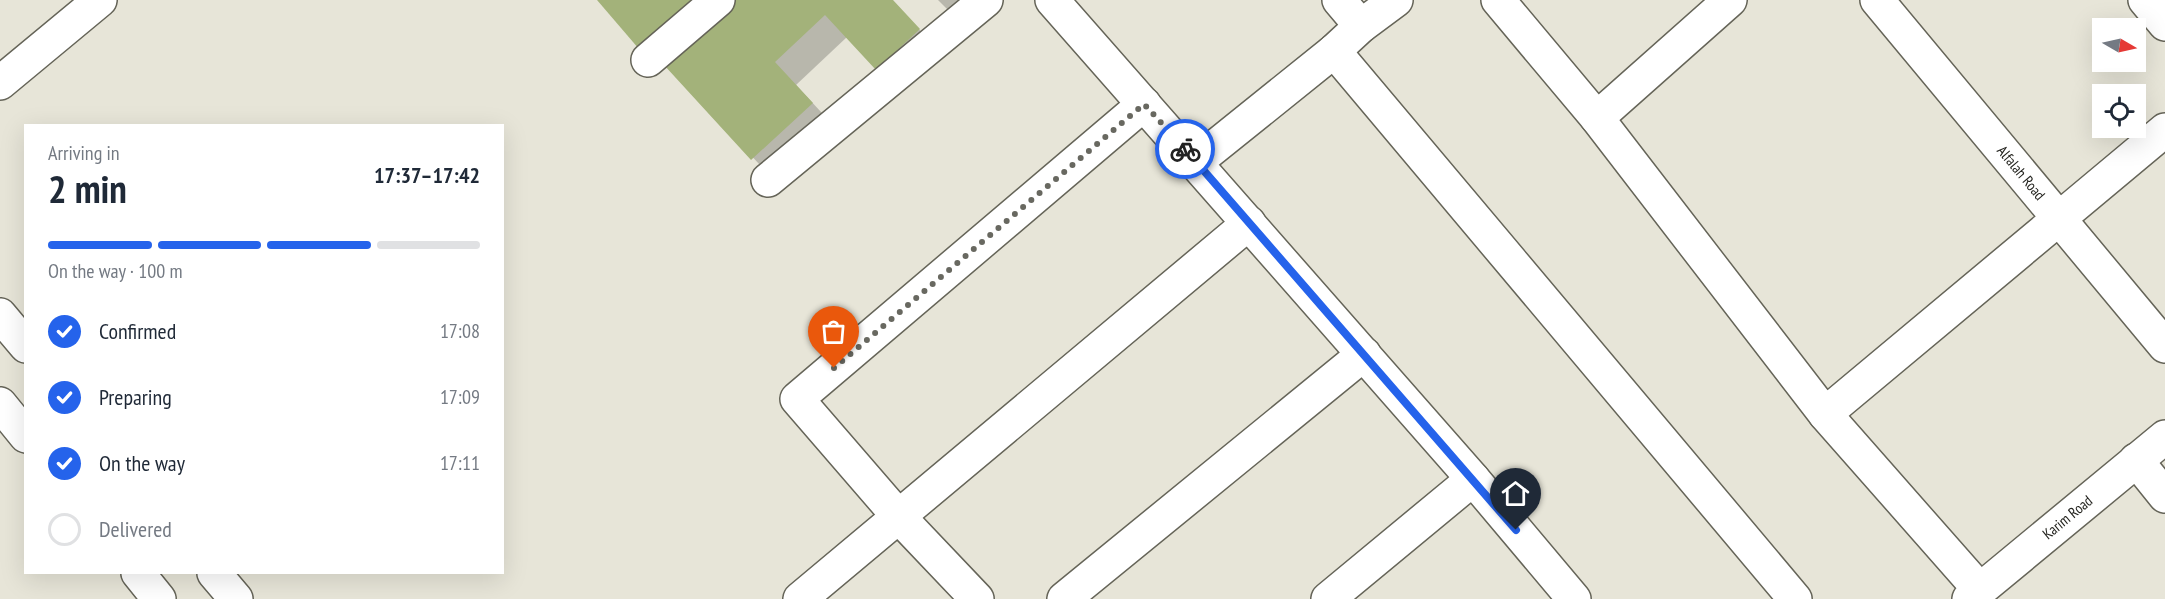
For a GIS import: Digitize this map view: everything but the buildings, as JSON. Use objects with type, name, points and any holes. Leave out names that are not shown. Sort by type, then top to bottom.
[{"type":"street","points":[[0,83],[100,0]]},
{"type":"street","points":[[648,60],[718,0]]},
{"type":"street","points":[[768,180],[986,0]]},
{"type":"street","points":[[1052,0],[1473,479],[1574,599]]},
{"type":"street","points":[[1340,0],[1362,26]]},
{"type":"street","points":[[1196,162],[1396,0]]},
{"type":"street","points":[[1498,0],[1597,118],[1825,414],[1975,594]]},
{"type":"street","points":[[1597,118],[1730,0]]},
{"type":"street","name":"Alfalah Road","points":[[1877,0],[2165,346]]},
{"type":"street","points":[[2145,0],[2165,24]]},
{"type":"street","points":[[1334,51],[1795,599]]},
{"type":"street","points":[[977,599],[899,517],[797,399],[1144,104]]},
{"type":"street","points":[[1825,414],[2165,130]]},
{"type":"street","points":[[800,599],[1249,223]]},
{"type":"street","points":[[0,315],[24,344]]},
{"type":"street","points":[[1064,599],[1364,354]]},
{"type":"street","points":[[0,404],[24,433]]},
{"type":"street","name":"Karim Road","points":[[1975,594],[2165,436]]},
{"type":"street","points":[[2136,460],[2165,496]]},
{"type":"street","points":[[1328,599],[1473,479]]},
{"type":"street","points":[[139,574],[159,599]]},
{"type":"street","points":[[215,574],[236,599]]},
{"type":"way so far","points":[[834,368],[1144,104],[1185,149]]},
{"type":"route","points":[[1185,149],[1516,530]]}]
